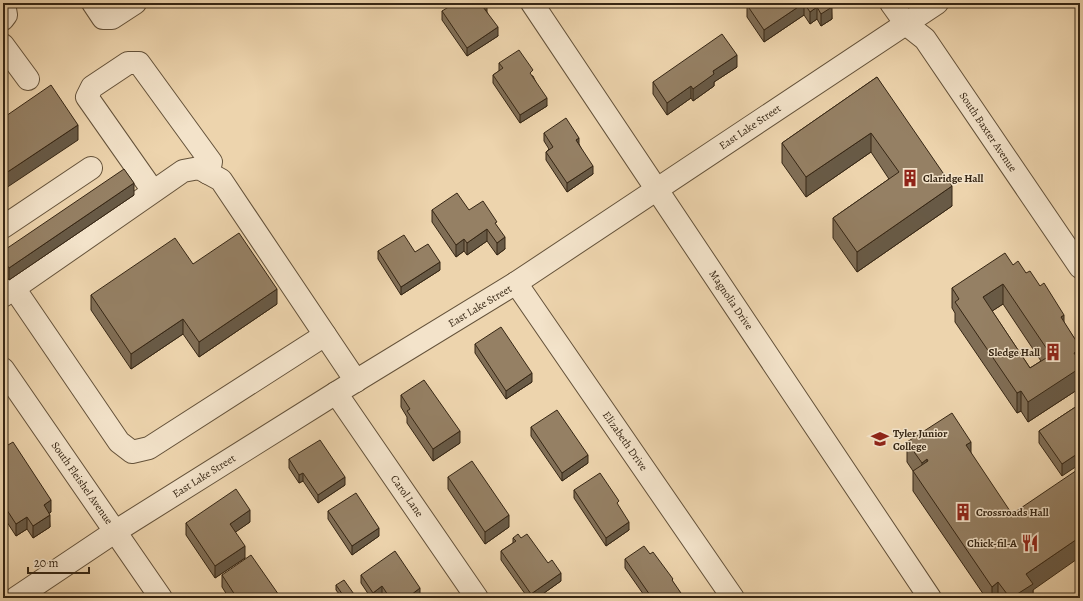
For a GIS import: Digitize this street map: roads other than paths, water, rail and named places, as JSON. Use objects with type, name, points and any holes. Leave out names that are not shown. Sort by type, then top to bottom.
[{"type":"street","points":[[3,19],[6,15],[4,3]]},
{"type":"street","points":[[93,3],[103,18],[112,18],[135,3]]},
{"type":"street","name":"Magnolia Drive","points":[[532,3],[930,598]]},
{"type":"street","name":"South Baxter Avenue","points":[[891,3],[906,24],[925,39],[1080,267]]},
{"type":"street","name":"East Lake Street","points":[[16,598],[116,531],[336,393],[516,283],[937,3]]},
{"type":"street","points":[[3,45],[28,79]]},
{"type":"street","points":[[154,191],[87,97],[92,87],[128,63],[139,63],[211,162],[208,173]]},
{"type":"street","points":[[3,227],[91,168]]},
{"type":"street","points":[[325,335],[149,448],[132,452],[119,442],[8,292],[183,171],[200,168],[221,180],[356,381]]},
{"type":"street","name":"Elizabeth Drive","points":[[516,283],[733,598]]},
{"type":"street","name":"South Fleishel Avenue","points":[[3,368],[162,598]]},
{"type":"street","name":"Carol Lane","points":[[336,393],[477,598]]},
{"type":"place","name":"Claridge Hall","points":[[910,178]]},
{"type":"place","name":"Sledge Hall","points":[[1053,352]]},
{"type":"place","name":"Tyler Junior College","points":[[880,439]]},
{"type":"place","name":"Crossroads Hall","points":[[963,512]]},
{"type":"place","name":"Chick-fil-A","points":[[1030,543]]}]
